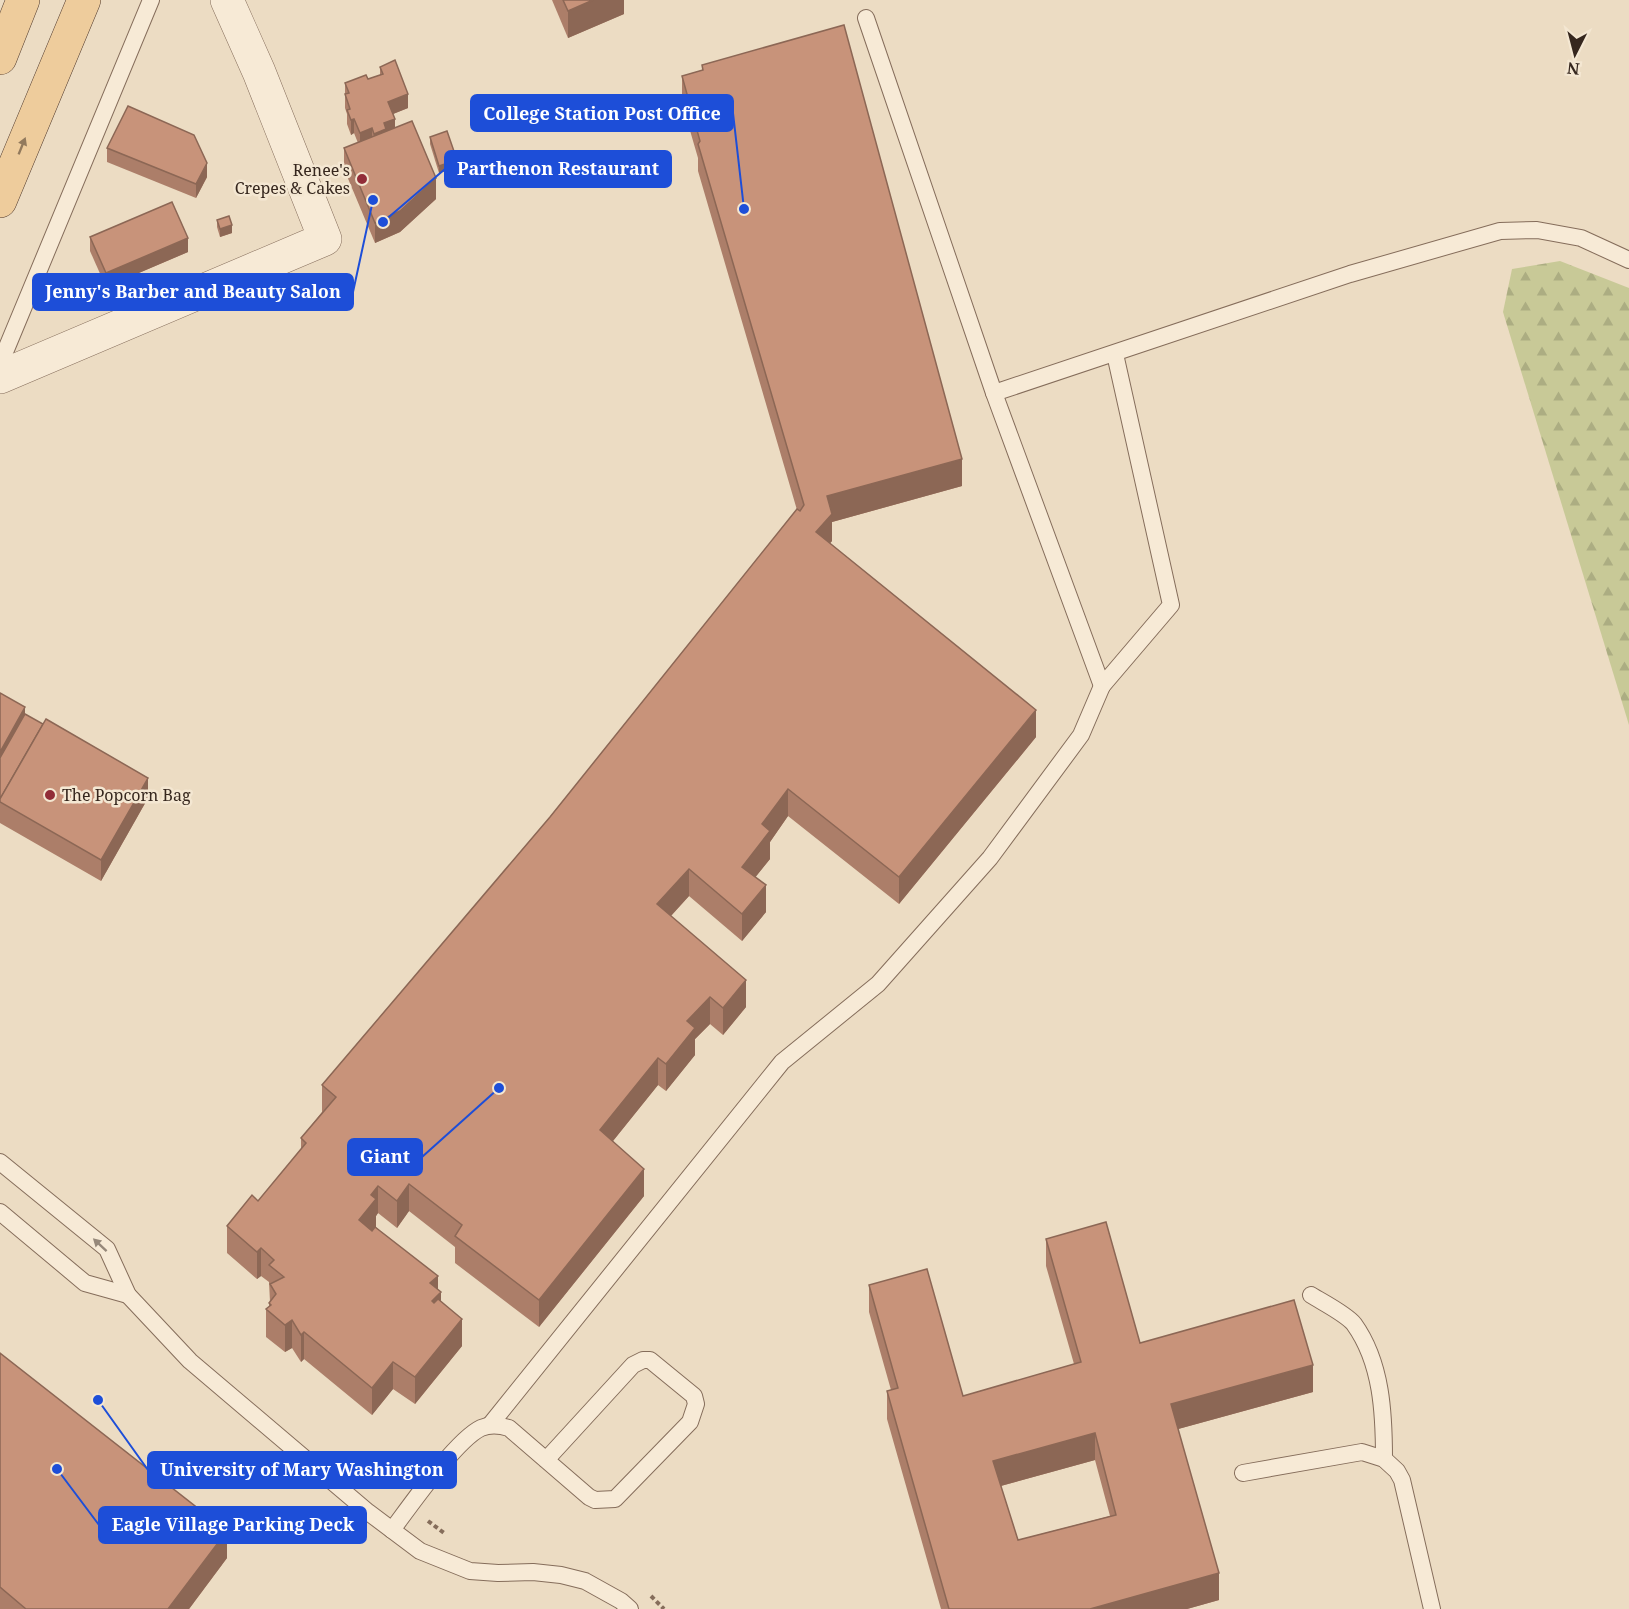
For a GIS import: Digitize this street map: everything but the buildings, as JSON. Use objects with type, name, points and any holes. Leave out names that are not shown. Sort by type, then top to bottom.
[{"type":"main road","points":[[0,58],[23,0]]},
{"type":"main road","points":[[64,0],[66,40]]},
{"type":"main road","points":[[0,201],[84,0]]},
{"type":"street","points":[[0,377],[325,239],[259,72],[227,0]]},
{"type":"lane","points":[[0,364],[151,0]]},
{"type":"lane","points":[[866,18],[994,393],[1102,687]]},
{"type":"lane","points":[[994,393],[1350,274],[1500,231],[1537,230],[1581,238],[1629,260]]},
{"type":"lane","points":[[392,1530],[443,1464],[471,1435],[490,1425],[782,1062],[878,984],[990,858],[1081,735],[1102,687],[1171,604],[1115,354]]},
{"type":"lane","points":[[0,1162],[107,1250],[128,1296],[190,1361],[420,1551],[470,1571],[533,1572],[561,1575],[585,1581],[621,1601],[630,1609]]},
{"type":"lane","points":[[0,1212],[85,1283],[128,1296]]},
{"type":"lane","points":[[1311,1295],[1353,1323],[1372,1360],[1384,1412],[1384,1459]]},
{"type":"lane","points":[[490,1425],[509,1428],[546,1460],[589,1497],[595,1500],[615,1499],[690,1422],[696,1404],[694,1396],[650,1360],[643,1360],[633,1365],[618,1380],[546,1460]]},
{"type":"lane","points":[[1243,1473],[1362,1452],[1384,1459],[1397,1471],[1402,1480],[1432,1609]]},
{"type":"green space","points":[[1560,261],[1629,288],[1629,725],[1503,312],[1512,269]]},
{"type":"place","name":"Renee's Crepes & Cakes","points":[[362,179]]},
{"type":"place","name":"Jenny's Barber and Beauty Salon","points":[[373,200]]},
{"type":"place","name":"College Station Post Office","points":[[744,209]]},
{"type":"place","name":"Parthenon Restaurant","points":[[383,222]]},
{"type":"place","name":"The Popcorn Bag","points":[[50,795]]},
{"type":"place","name":"Giant","points":[[499,1088]]},
{"type":"place","name":"University of Mary Washington","points":[[98,1400]]},
{"type":"place","name":"Eagle Village Parking Deck","points":[[57,1469]]}]
